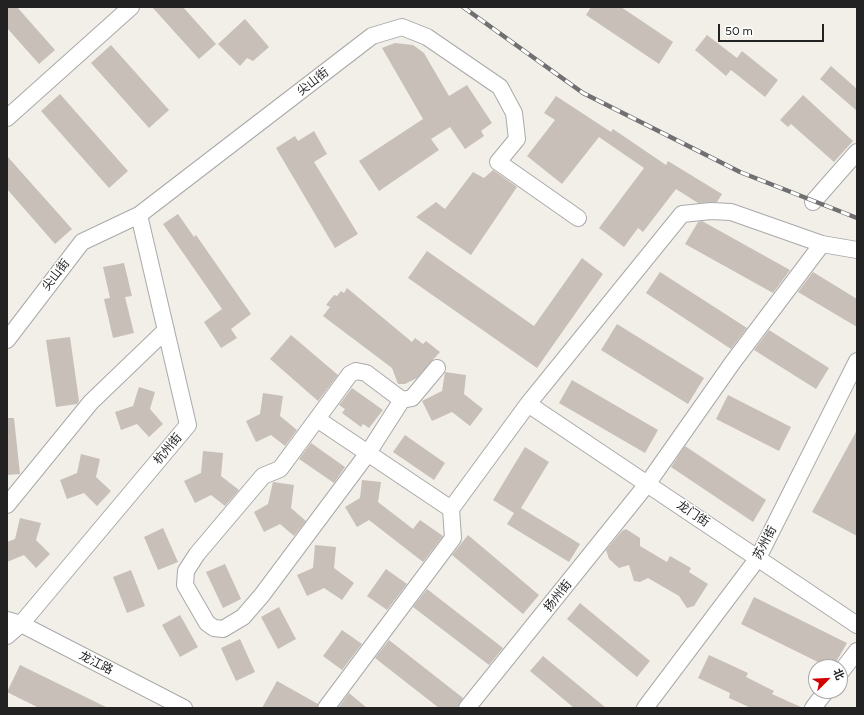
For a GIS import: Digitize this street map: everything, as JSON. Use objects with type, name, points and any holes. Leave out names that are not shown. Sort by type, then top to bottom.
[{"type":"street","points":[[7,118],[131,7]]},
{"type":"street","name":"尖山街","points":[[7,340],[82,242],[140,215],[372,36],[402,27],[428,37],[500,87],[514,113],[517,139],[498,162],[578,218]]},
{"type":"street","points":[[813,202],[857,152]]},
{"type":"street","points":[[326,708],[453,538],[451,509],[528,404],[682,214],[711,211],[731,212],[822,244],[857,250]]},
{"type":"street","name":"杭州街","points":[[7,636],[14,622],[188,425],[140,215]]},
{"type":"street","name":"扬州街","points":[[467,708],[648,483],[733,362],[822,244]]},
{"type":"street","points":[[7,505],[91,402],[166,330]]},
{"type":"street","name":"苏州街","points":[[646,708],[758,558],[857,361]]},
{"type":"street","points":[[402,400],[366,373],[356,371],[350,374],[317,419],[311,424],[280,469],[263,476],[197,554],[186,571],[185,585],[207,623],[214,628],[223,628],[243,617],[262,596],[368,453],[402,400],[412,398],[437,368]]},
{"type":"street","name":"龙门街","points":[[528,404],[648,483],[857,625]]},
{"type":"street","points":[[317,419],[451,509]]},
{"type":"street","name":"龙江路","points":[[14,622],[184,708]]},
{"type":"street","points":[[848,664],[857,652]]},
{"type":"street","points":[[813,708],[820,699]]},
{"type":"building","points":[[7,7],[17,7],[55,50],[39,64],[7,28]]},
{"type":"building","points":[[152,7],[183,7],[216,44],[199,59]]},
{"type":"building","points":[[591,7],[621,7],[673,42],[659,64],[586,15]]},
{"type":"building","points":[[245,19],[269,47],[253,61],[247,58],[240,66],[218,44]]},
{"type":"building","points":[[707,35],[737,58],[742,51],[778,80],[765,97],[731,70],[726,76],[695,50]]},
{"type":"building","points":[[395,43],[413,45],[424,53],[449,96],[467,85],[492,123],[481,131],[484,136],[465,149],[450,127],[431,139],[439,150],[379,191],[359,161],[423,119],[382,48]]},
{"type":"building","points":[[111,45],[169,110],[149,128],[91,63]]},
{"type":"building","points":[[831,66],[857,89],[857,111],[820,79]]},
{"type":"building","points":[[60,94],[128,171],[109,188],[41,111]]},
{"type":"building","points":[[803,95],[853,141],[834,162],[791,124],[788,127],[780,120]]},
{"type":"building","points":[[556,96],[611,132],[613,129],[666,165],[668,161],[722,194],[717,202],[698,203],[676,189],[643,232],[638,228],[624,247],[599,228],[644,168],[599,137],[562,184],[527,156],[555,120],[544,113]]},
{"type":"building","points":[[314,131],[327,154],[314,162],[358,234],[335,248],[276,148],[295,136],[298,141]]},
{"type":"building","points":[[7,156],[72,229],[55,244],[7,189]]},
{"type":"building","points":[[493,170],[517,187],[471,255],[416,217],[436,202],[445,209],[473,172],[484,178]]},
{"type":"building","points":[[178,214],[194,237],[196,235],[251,314],[231,329],[237,338],[221,348],[204,322],[222,309],[163,224]]},
{"type":"building","points":[[702,221],[790,270],[773,293],[685,244],[698,222]]},
{"type":"building","points":[[427,251],[534,326],[582,258],[603,274],[537,368],[408,278]]},
{"type":"building","points":[[124,263],[132,296],[125,297],[134,333],[113,338],[104,299],[110,298],[103,267]]},
{"type":"building","points":[[660,272],[747,328],[731,349],[646,293]]},
{"type":"building","points":[[813,272],[857,299],[857,327],[798,292]]},
{"type":"building","points":[[347,288],[412,342],[415,338],[423,344],[426,341],[440,352],[417,378],[405,384],[398,384],[392,368],[323,316],[330,307],[326,305],[334,295],[337,296],[341,291],[344,293]]},
{"type":"building","points":[[617,324],[704,378],[688,404],[601,350]]},
{"type":"building","points":[[769,330],[829,368],[816,389],[754,350]]},
{"type":"building","points":[[291,335],[338,375],[318,401],[270,359]]},
{"type":"building","points":[[70,337],[79,401],[77,404],[56,407],[46,340]]},
{"type":"building","points":[[445,372],[466,375],[464,394],[483,409],[470,426],[452,412],[432,421],[422,401],[442,391]]},
{"type":"building","points":[[572,380],[658,430],[645,453],[559,403]]},
{"type":"building","points":[[139,387],[155,392],[150,409],[163,424],[149,437],[137,424],[121,430],[115,412],[133,406]]},
{"type":"building","points":[[352,388],[383,410],[369,428],[363,424],[361,427],[342,413],[345,409],[339,405]]},
{"type":"building","points":[[263,393],[283,396],[280,416],[297,430],[285,446],[271,435],[256,442],[246,421],[260,414]]},
{"type":"building","points":[[728,395],[791,427],[779,451],[716,419]]},
{"type":"building","points":[[7,418],[14,418],[20,474],[7,475]]},
{"type":"building","points":[[857,430],[857,536],[812,512]]},
{"type":"building","points":[[405,435],[445,463],[434,480],[393,452]]},
{"type":"building","points":[[311,443],[345,467],[334,483],[299,459]]},
{"type":"building","points":[[685,446],[766,500],[753,522],[671,467]]},
{"type":"building","points":[[525,447],[549,462],[521,508],[580,544],[569,562],[507,524],[514,513],[493,500]]},
{"type":"building","points":[[203,451],[223,453],[221,476],[239,490],[225,506],[211,495],[195,503],[184,481],[201,473]]},
{"type":"building","points":[[81,454],[100,459],[96,477],[111,491],[97,506],[84,493],[67,499],[60,480],[77,473]]},
{"type":"building","points":[[362,480],[381,482],[378,502],[413,529],[420,520],[443,536],[423,562],[369,520],[357,527],[345,507],[360,498]]},
{"type":"building","points":[[273,482],[294,485],[291,508],[306,521],[294,536],[280,524],[264,532],[254,512],[268,504]]},
{"type":"building","points":[[20,518],[41,523],[36,540],[50,554],[36,568],[24,555],[7,562],[7,542],[15,539]]},
{"type":"building","points":[[163,528],[178,562],[158,570],[144,537]]},
{"type":"building","points":[[626,529],[640,538],[640,546],[667,562],[670,556],[691,568],[689,572],[708,584],[694,606],[687,608],[679,596],[648,578],[640,582],[634,581],[629,565],[619,568],[609,559],[606,550],[622,531]]},
{"type":"building","points":[[468,535],[539,595],[523,614],[452,555]]},
{"type":"building","points":[[315,545],[336,547],[334,568],[354,583],[342,600],[324,588],[307,596],[297,575],[313,568]]},
{"type":"building","points":[[225,564],[241,599],[223,608],[206,572]]},
{"type":"building","points":[[386,569],[407,584],[387,610],[367,596]]},
{"type":"building","points":[[131,570],[145,606],[127,613],[113,577]]},
{"type":"building","points":[[427,589],[503,648],[489,665],[413,607]]},
{"type":"building","points":[[754,597],[847,643],[838,659],[812,659],[741,624]]},
{"type":"building","points":[[580,603],[650,661],[637,677],[567,619]]},
{"type":"building","points":[[279,607],[296,639],[278,649],[261,617]]},
{"type":"building","points":[[180,615],[198,647],[180,657],[162,625]]},
{"type":"building","points":[[342,630],[362,644],[342,670],[323,656]]},
{"type":"building","points":[[240,639],[255,672],[236,681],[221,648]]},
{"type":"building","points":[[389,640],[463,698],[457,708],[439,708],[375,658]]},
{"type":"building","points":[[709,655],[748,673],[746,677],[774,691],[772,694],[803,708],[751,708],[729,698],[730,693],[698,678]]},
{"type":"building","points":[[543,656],[606,708],[574,708],[530,671]]},
{"type":"building","points":[[20,665],[108,708],[39,708],[7,692]]},
{"type":"building","points":[[277,681],[318,704],[317,708],[262,708]]},
{"type":"building","points":[[349,693],[367,708],[338,708]]},
{"type":"railway","points":[[463,7],[583,93],[740,172],[857,218]]}]
